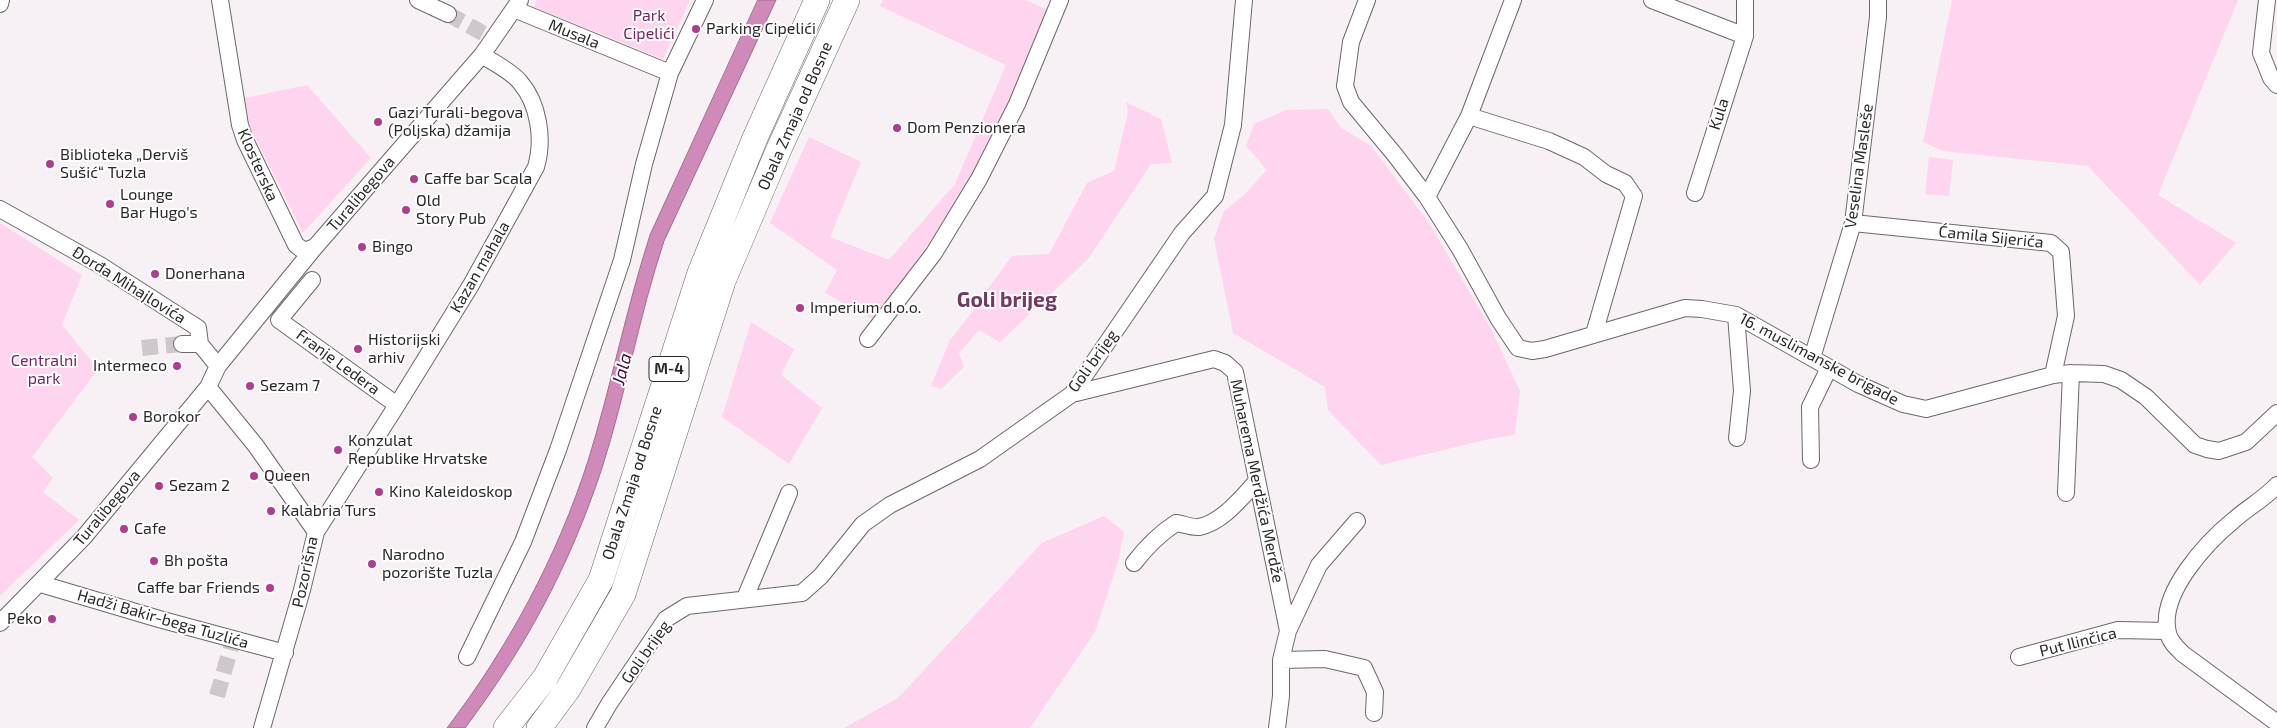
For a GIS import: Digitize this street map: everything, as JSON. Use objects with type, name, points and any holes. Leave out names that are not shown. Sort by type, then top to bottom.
[{"type":"main road","name":"Obala Zmaja od Bosne","points":[[506,728],[545,678],[601,580],[700,273],[755,138],[817,0]]},
{"type":"main road","name":"Obala Zmaja od Bosne","points":[[540,728],[568,689],[623,594],[723,281],[779,149],[847,0]]},
{"type":"street","name":"Klosterska","points":[[220,0],[240,125],[245,140],[296,245],[304,250],[315,247]]},
{"type":"street","points":[[418,0],[448,14]]},
{"type":"street","points":[[467,657],[523,542],[561,441],[622,260],[644,164],[670,73],[705,0]]},
{"type":"street","points":[[868,338],[934,253],[980,179],[1017,104],[1060,0]]},
{"type":"street","name":"Goli brijeg","points":[[595,728],[666,619],[687,606],[802,593],[820,576],[863,524],[890,506],[980,459],[1072,394],[1182,233],[1215,196],[1233,125],[1244,0]]},
{"type":"street","name":"16. muslimanske brigade","points":[[1367,0],[1350,42],[1345,86],[1351,102],[1426,197],[1460,249],[1498,318],[1518,348],[1532,351],[1545,349],[1685,308],[1702,308],[1736,315],[1828,368],[1884,397],[1926,409],[2053,375],[2071,373],[2104,374],[2121,380],[2146,397],[2195,446],[2219,451],[2246,442],[2277,413]]},
{"type":"street","points":[[1426,197],[1469,116],[1513,0]]},
{"type":"street","points":[[1652,0],[1745,36]]},
{"type":"street","name":"Kula","points":[[1695,193],[1745,36],[1745,0]]},
{"type":"street","name":"Veselina Masleše","points":[[1812,358],[1853,223],[1878,17],[1878,0]]},
{"type":"street","points":[[2267,0],[2260,53],[2271,78],[2277,85]]},
{"type":"street","name":"Turalibegova","points":[[218,366],[315,247],[482,56],[491,37],[517,5]]},
{"type":"street","name":"Musala","points":[[517,5],[670,73]]},
{"type":"street","name":"Kazan mahala","points":[[316,532],[471,284],[531,177],[540,155],[534,107],[527,91],[519,80],[482,56]]},
{"type":"street","points":[[1469,116],[1549,141],[1584,157],[1606,174],[1625,183],[1634,196],[1594,334]]},
{"type":"street","name":"Đorđa Mihajlovića","points":[[0,209],[100,265],[198,328],[200,344],[218,366]]},
{"type":"street","name":"Ćamila Sijerića","points":[[1853,223],[2051,243],[2061,252],[2066,316],[2053,375]]},
{"type":"street","name":"Franje Ledera","points":[[312,280],[279,320],[397,405]]},
{"type":"street","points":[[1736,315],[1742,391],[1738,438]]},
{"type":"street","points":[[182,344],[200,344]]},
{"type":"street","name":"Muharema Merdžića Merdže","points":[[1072,394],[1214,360],[1225,363],[1235,372],[1288,631],[1281,660],[1281,696],[1277,728]]},
{"type":"street","points":[[208,387],[218,366]]},
{"type":"street","points":[[1811,460],[1810,407],[1828,368]]},
{"type":"street","points":[[2066,493],[2071,373]]},
{"type":"street","name":"Turalibegova","points":[[0,624],[118,504],[208,387]]},
{"type":"street","name":"Pozorišna","points":[[208,387],[256,446],[316,532],[285,653],[262,728]]},
{"type":"street","points":[[1134,563],[1150,542],[1162,532],[1176,523],[1199,528],[1215,520],[1232,507],[1257,482]]},
{"type":"street","points":[[2277,485],[2212,541],[2188,570],[2176,588],[2168,608],[2167,631],[2172,642],[2183,654],[2277,723]]},
{"type":"street","points":[[745,598],[789,493]]},
{"type":"street","points":[[1288,631],[1319,565],[1356,521]]},
{"type":"street","name":"Hadži Bakir-bega Tuzlića","points":[[41,584],[285,653]]},
{"type":"street","name":"Put Ilinčica","points":[[2019,658],[2118,630],[2167,631]]},
{"type":"street","points":[[1281,660],[1324,658],[1364,668],[1375,692],[1374,713]]},
{"type":"green space","name":"Park Cipelići","points":[[537,0],[690,0],[663,59],[534,7]]},
{"type":"green space","points":[[883,0],[1026,0],[1052,12],[971,184],[874,320],[825,293],[837,270],[770,223],[809,137],[861,162],[830,237],[889,260],[955,184],[1006,65],[880,6]]},
{"type":"green space","points":[[1952,0],[2238,0],[2158,195],[2236,243],[2200,285],[2088,166],[1943,151],[1923,142]]},
{"type":"green space","points":[[307,85],[371,158],[303,233],[250,127],[245,98]]},
{"type":"green space","points":[[1126,102],[1161,119],[1172,163],[1151,164],[1088,259],[1000,342],[979,330],[959,353],[964,367],[941,389],[931,386],[950,340],[978,305],[1012,256],[1049,254],[1087,183],[1114,171],[1128,112]]},
{"type":"green space","points":[[1328,109],[1341,128],[1371,146],[1429,223],[1490,327],[1520,391],[1515,435],[1489,439],[1381,465],[1328,410],[1325,387],[1233,333],[1214,239],[1224,211],[1244,195],[1267,170],[1246,146],[1254,124],[1286,110]]},
{"type":"green space","points":[[1929,157],[1953,160],[1949,196],[1925,194]]},
{"type":"green space","name":"Centralni park","points":[[0,223],[82,275],[62,325],[98,369],[32,457],[53,478],[43,492],[79,520],[0,596]]},
{"type":"green space","points":[[751,322],[794,349],[781,375],[822,408],[789,464],[722,417]]},
{"type":"green space","points":[[1104,516],[1124,532],[1118,562],[1095,632],[1030,728],[844,728],[898,698],[1042,543]]},
{"type":"water","name":"Jala","points":[[758,0],[776,0],[664,241],[647,298],[611,440],[576,538],[561,572],[527,636],[487,698],[465,728],[447,728],[490,666],[529,600],[546,567],[576,497],[604,405],[633,291],[650,235]]},
{"type":"tunnel","points":[[448,14],[488,36]]},
{"type":"tunnel","points":[[142,348],[182,344]]},
{"type":"tunnel","points":[[217,696],[233,640]]},
{"type":"place","name":"Parking Cipelići","points":[[696,29]]},
{"type":"place","name":"Gazi Turali-begova (Poljska) džamija","points":[[378,122]]},
{"type":"place","name":"Dom Penzionera","points":[[897,128]]},
{"type":"place","name":"Biblioteka „Derviš Sušić“ Tuzla","points":[[50,164]]},
{"type":"place","name":"Caffe bar Scala","points":[[414,179]]},
{"type":"place","name":"Lounge Bar Hugo's","points":[[110,204]]},
{"type":"place","name":"Old Story Pub","points":[[406,210]]},
{"type":"place","name":"Bingo","points":[[362,247]]},
{"type":"place","name":"Donerhana","points":[[155,274]]},
{"type":"place","name":"Imperium d.o.o.","points":[[800,308]]},
{"type":"place","name":"Historijski arhiv","points":[[358,349]]},
{"type":"place","name":"Intermeco","points":[[177,366]]},
{"type":"place","name":"Sezam 7","points":[[250,386]]},
{"type":"place","name":"Borokor","points":[[133,417]]},
{"type":"place","name":"Konzulat Republike Hrvatske","points":[[338,450]]},
{"type":"place","name":"Queen","points":[[254,476]]},
{"type":"place","name":"Sezam 2","points":[[159,486]]},
{"type":"place","name":"Kino Kaleidoskop","points":[[379,492]]},
{"type":"place","name":"Kalabria Turs","points":[[271,511]]},
{"type":"place","name":"Cafe","points":[[124,529]]},
{"type":"place","name":"Bh pošta","points":[[154,561]]},
{"type":"place","name":"Narodno pozorište Tuzla","points":[[372,564]]},
{"type":"place","name":"Caffe bar Friends","points":[[270,588]]},
{"type":"place","name":"Peko","points":[[52,619]]},
{"type":"district","name":"Goli brijeg","points":[[1007,300]]}]
